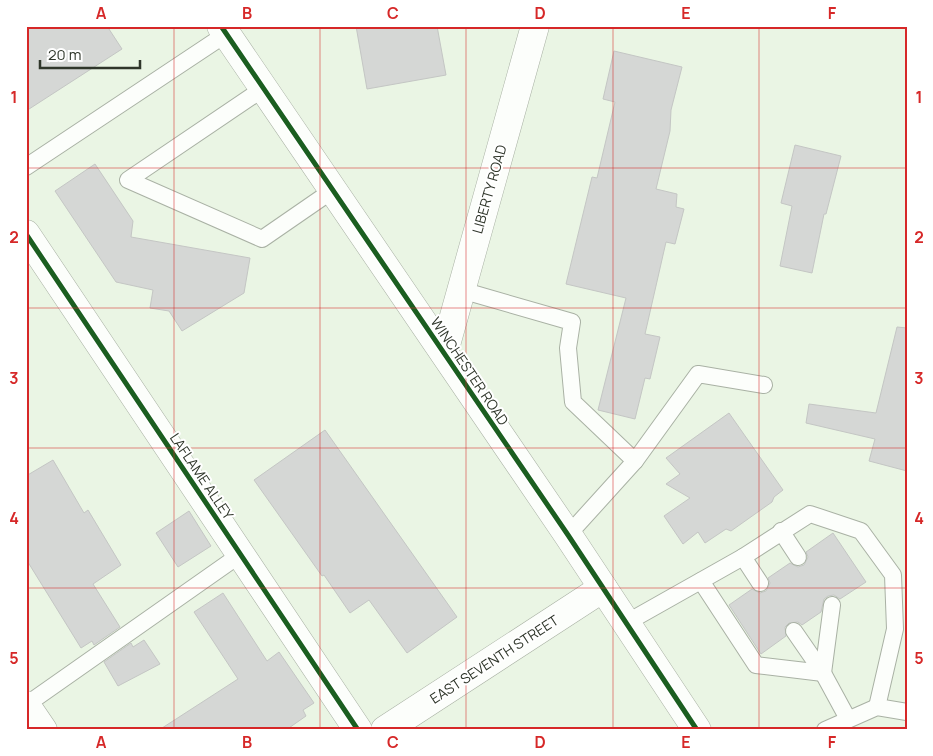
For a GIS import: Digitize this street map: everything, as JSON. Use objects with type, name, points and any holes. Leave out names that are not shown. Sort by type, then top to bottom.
[{"type":"main road","name":"LIBERTY ROAD","points":[[444,352],[535,26]]},
{"type":"main road","name":"WINCHESTER ROAD","points":[[224,30],[568,535],[697,730]]},
{"type":"main road","name":"LAFLAME ALLEY","points":[[26,234],[358,730]]},
{"type":"main road","name":"EAST SEVENTH STREET","points":[[385,730],[603,588]]},
{"type":"main road","points":[[26,705],[43,730]]},
{"type":"lane","points":[[26,167],[224,30]]},
{"type":"lane","points":[[264,88],[128,180],[262,239],[333,190]]},
{"type":"lane","points":[[461,290],[572,322],[568,348],[573,402],[635,461]]},
{"type":"lane","points":[[568,535],[635,461],[698,374],[764,385]]},
{"type":"lane","points":[[626,623],[701,581],[781,530],[810,514],[861,531],[893,575],[896,629],[877,707]]},
{"type":"lane","points":[[781,530],[798,557]]},
{"type":"lane","points":[[26,705],[241,554]]},
{"type":"lane","points":[[743,556],[760,583]]},
{"type":"lane","points":[[701,581],[756,664],[823,672]]},
{"type":"lane","points":[[823,672],[832,604]]},
{"type":"lane","points":[[794,631],[823,672],[848,719]]},
{"type":"lane","points":[[825,730],[877,707],[907,712]]},
{"type":"building","points":[[26,26],[107,26],[122,49],[26,111]]},
{"type":"building","points":[[356,26],[437,26],[446,75],[367,89]]},
{"type":"building","points":[[614,51],[682,67],[671,110],[670,131],[656,189],[677,194],[676,207],[684,209],[675,244],[666,242],[645,334],[660,337],[650,379],[645,378],[635,419],[598,410],[626,298],[566,284],[592,177],[597,178],[615,102],[603,99]]},
{"type":"building","points":[[795,145],[841,156],[826,214],[824,214],[812,273],[780,266],[792,206],[781,203]]},
{"type":"building","points":[[95,164],[133,221],[131,237],[250,258],[244,293],[182,331],[169,311],[150,308],[153,290],[116,282],[55,191]]},
{"type":"building","points":[[897,327],[907,328],[907,471],[869,461],[875,439],[806,423],[809,404],[876,413]]},
{"type":"building","points":[[729,413],[783,490],[774,497],[772,502],[731,531],[726,529],[705,543],[698,532],[683,544],[664,516],[690,498],[666,484],[680,474],[666,458]]},
{"type":"building","points":[[325,430],[457,617],[407,653],[369,600],[350,613],[254,480]]},
{"type":"building","points":[[53,460],[84,513],[88,510],[121,565],[93,584],[120,627],[94,645],[92,641],[81,648],[26,559],[26,476]]},
{"type":"building","points":[[189,511],[211,546],[178,567],[156,533]]},
{"type":"building","points":[[833,533],[866,582],[840,599],[834,595],[828,596],[824,599],[821,612],[802,625],[798,622],[789,623],[785,627],[786,636],[761,654],[729,605],[752,589],[760,593],[766,591],[770,583],[768,578],[790,563],[798,567],[804,565],[808,557],[806,552]]},
{"type":"building","points":[[223,593],[267,661],[279,652],[314,703],[303,710],[306,716],[286,730],[159,730],[238,679],[194,612]]},
{"type":"building","points":[[144,640],[160,664],[118,686],[104,662],[131,643],[133,647]]},
{"type":"cycle path","points":[[221,26],[568,535],[697,730]]},
{"type":"cycle path","points":[[26,234],[358,730]]}]
